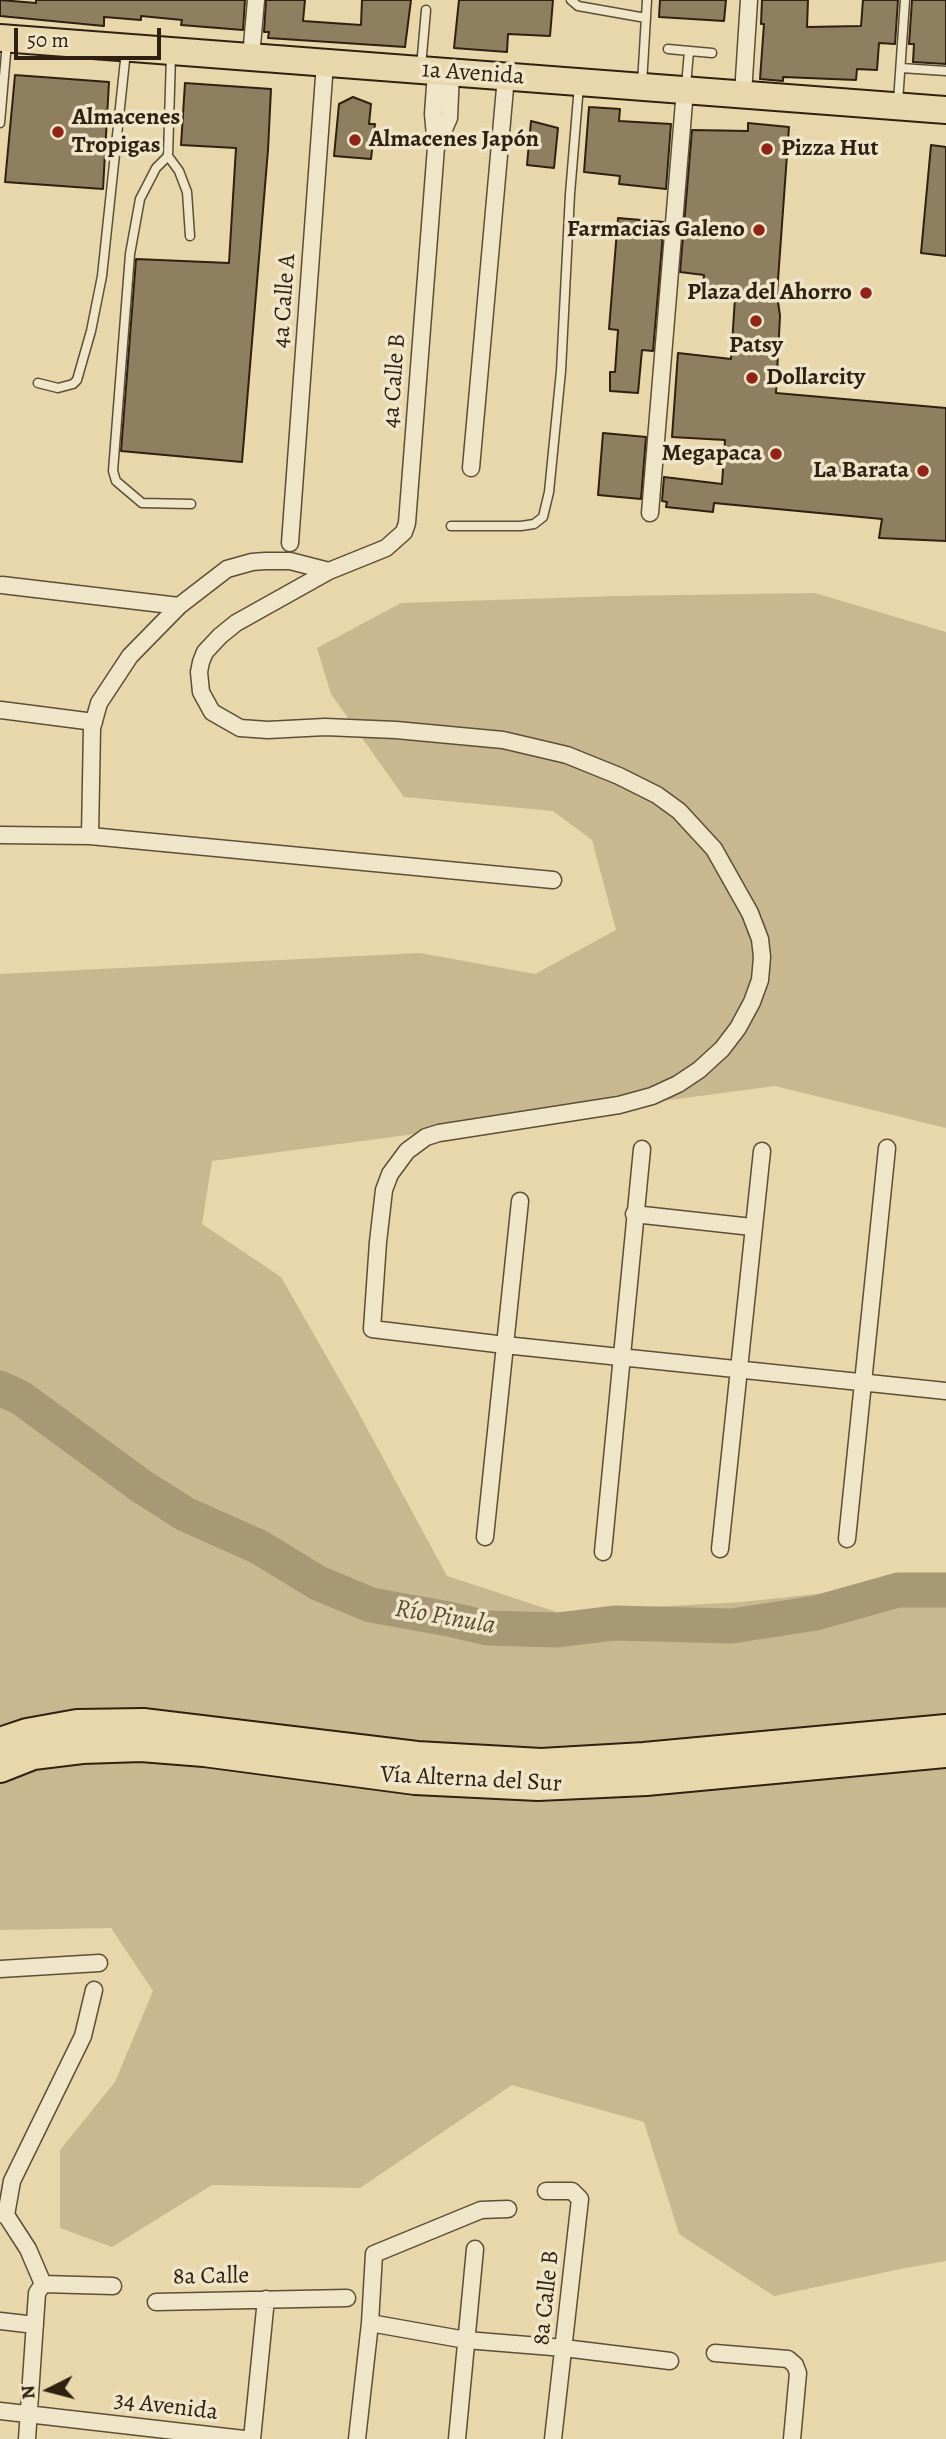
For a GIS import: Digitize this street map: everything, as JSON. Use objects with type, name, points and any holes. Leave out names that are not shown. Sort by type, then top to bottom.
[{"type":"highway","name":"Vía Alterna del Sur","points":[[0,1742],[27,1733],[77,1724],[143,1723],[417,1756],[541,1763],[644,1757],[946,1729]]},
{"type":"highway","name":"Vía Alterna del Sur","points":[[0,1768],[33,1755],[82,1749],[141,1747],[204,1752],[415,1780],[538,1786],[646,1781],[946,1753]]},
{"type":"main road","name":"1a Avenida","points":[[4,39],[946,110]]},
{"type":"street","points":[[251,57],[256,0]]},
{"type":"street","points":[[743,94],[749,0]]},
{"type":"street","name":"4a Calle A","points":[[290,543],[326,63]]},
{"type":"street","name":"4a Calle B","points":[[436,71],[449,118],[436,147],[407,523],[404,532],[386,548],[329,571],[236,623],[205,652],[200,672],[201,692],[212,712],[229,723],[255,730],[325,727],[503,740],[589,763],[657,795],[694,825],[714,849],[750,913],[760,939],[762,957],[760,980],[738,1028],[722,1049],[699,1070],[678,1084],[652,1096],[619,1105],[439,1133],[416,1143],[390,1174],[384,1189],[372,1329],[505,1345]]},
{"type":"street","points":[[471,468],[506,76]]},
{"type":"street","points":[[650,513],[685,90]]},
{"type":"street","points":[[90,835],[94,722],[99,703],[130,656],[179,606],[227,569],[252,562],[290,561],[329,571]]},
{"type":"street","points":[[2,585],[179,606]]},
{"type":"street","points":[[1,710],[94,722]]},
{"type":"street","points":[[0,835],[90,835],[552,880]]},
{"type":"street","points":[[846,1539],[887,1148]]},
{"type":"street","points":[[603,1552],[642,1149]]},
{"type":"street","points":[[720,1549],[761,1150]]},
{"type":"street","points":[[485,1537],[520,1200]]},
{"type":"street","points":[[634,1214],[752,1227]]},
{"type":"street","points":[[505,1345],[946,1391]]},
{"type":"street","points":[[0,1969],[99,1963]]},
{"type":"street","points":[[43,2284],[28,2249],[3,2215],[12,2181],[83,2036],[94,1990]]},
{"type":"street","name":"8a Calle B","points":[[547,2191],[572,2191],[580,2199],[553,2439]]},
{"type":"street","points":[[357,2439],[370,2323],[374,2254],[481,2210],[508,2209]]},
{"type":"street","points":[[457,2439],[475,2249]]},
{"type":"street","points":[[43,2284],[113,2286]]},
{"type":"street","points":[[27,2439],[37,2293],[43,2284]]},
{"type":"street","name":"8a Calle","points":[[156,2302],[347,2298]]},
{"type":"street","name":"8a Calle","points":[[252,2439],[266,2299]]},
{"type":"street","points":[[0,2321],[35,2325]]},
{"type":"street","points":[[370,2323],[467,2340],[670,2361]]},
{"type":"street","points":[[715,2353],[788,2359],[795,2365],[797,2373],[792,2439]]},
{"type":"street","name":"34 Avenida","points":[[0,2411],[244,2439]]},
{"type":"lane","points":[[570,0],[578,6],[646,19]]},
{"type":"lane","points":[[642,87],[647,0]]},
{"type":"lane","points":[[898,106],[905,0]]},
{"type":"lane","points":[[426,10],[436,71]]},
{"type":"lane","points":[[905,12],[915,13]]},
{"type":"lane","points":[[0,123],[4,39]]},
{"type":"lane","points":[[38,383],[58,388],[74,384],[92,331],[102,276],[126,48]]},
{"type":"lane","points":[[668,49],[712,53]]},
{"type":"lane","points":[[171,51],[168,156],[180,171],[187,192],[190,236]]},
{"type":"lane","points":[[685,90],[689,51]]},
{"type":"lane","points":[[901,68],[946,71]]},
{"type":"lane","points":[[451,526],[521,526],[534,524],[543,517],[549,492],[561,371],[579,82]]},
{"type":"lane","points":[[168,156],[156,168],[144,190],[134,231],[113,471],[116,481],[142,503],[191,504]]},
{"type":"shaded area","points":[[815,593],[946,632],[946,1128],[775,1086],[212,1161],[202,1224],[281,1277],[447,1576],[557,1612],[742,1602],[946,1580],[946,2261],[774,2296],[679,2234],[644,2122],[512,2085],[360,2188],[212,2185],[112,2247],[60,2228],[60,2150],[115,2082],[153,1991],[111,1928],[0,1930],[0,974],[420,953],[535,974],[616,930],[592,840],[553,811],[404,797],[331,694],[317,648],[401,603]]},
{"type":"building","points":[[0,0],[36,3],[36,0],[245,0],[243,30],[181,25],[182,20],[141,16],[141,20],[104,17],[104,26],[0,16]]},
{"type":"building","points":[[266,0],[305,0],[303,21],[361,25],[362,0],[411,0],[405,47],[268,38],[269,32],[264,32]]},
{"type":"building","points":[[459,0],[553,0],[550,36],[508,34],[507,52],[454,48]]},
{"type":"building","points":[[660,0],[726,0],[724,21],[659,17]]},
{"type":"building","points":[[762,0],[808,0],[807,27],[861,26],[863,0],[898,0],[895,44],[879,43],[877,70],[857,69],[856,80],[783,77],[783,81],[760,79],[764,24],[761,24]]},
{"type":"building","points":[[912,0],[946,0],[946,64],[913,62],[914,44],[909,44]]},
{"type":"building","name":"Almacenes Tropigas","points":[[15,75],[109,82],[103,189],[5,182]]},
{"type":"building","points":[[185,83],[271,89],[242,462],[121,451],[136,259],[229,263],[236,148],[181,145]]},
{"type":"building","name":"Almacenes Japón","points":[[353,97],[371,104],[369,124],[375,124],[371,159],[334,156],[339,104]]},
{"type":"building","points":[[589,107],[620,109],[619,121],[671,124],[666,189],[619,184],[620,176],[584,172]]},
{"type":"building","points":[[531,121],[558,128],[554,168],[527,165]]},
{"type":"building","points":[[748,123],[789,127],[777,294],[780,316],[776,393],[946,408],[946,541],[879,538],[882,519],[714,503],[713,512],[666,507],[667,502],[662,501],[664,477],[722,484],[725,440],[672,437],[678,353],[731,359],[735,298],[702,294],[704,275],[680,272],[692,130],[748,131]]},
{"type":"building","points":[[931,145],[946,147],[946,256],[921,253]]},
{"type":"building","points":[[618,218],[664,222],[653,351],[642,350],[638,393],[610,391],[610,372],[615,372],[618,330],[609,329]]},
{"type":"building","points":[[603,433],[646,437],[641,499],[598,495]]},
{"type":"waterway","name":"Río Pinula","points":[[0,1388],[21,1398],[141,1486],[185,1514],[259,1547],[318,1583],[371,1605],[487,1628],[558,1630],[614,1623],[732,1626],[816,1613],[898,1590],[946,1590]]},
{"type":"place","name":"Almacenes Tropigas","points":[[58,132]]},
{"type":"place","name":"Almacenes Japón","points":[[355,140]]},
{"type":"place","name":"Pizza Hut","points":[[767,149]]},
{"type":"place","name":"Farmacias Galeno","points":[[759,230]]},
{"type":"place","name":"Plaza del Ahorro","points":[[866,293]]},
{"type":"place","name":"Patsy","points":[[756,321]]},
{"type":"place","name":"Dollarcity","points":[[752,378]]},
{"type":"place","name":"Megapaca","points":[[776,454]]},
{"type":"place","name":"La Barata","points":[[923,471]]}]
